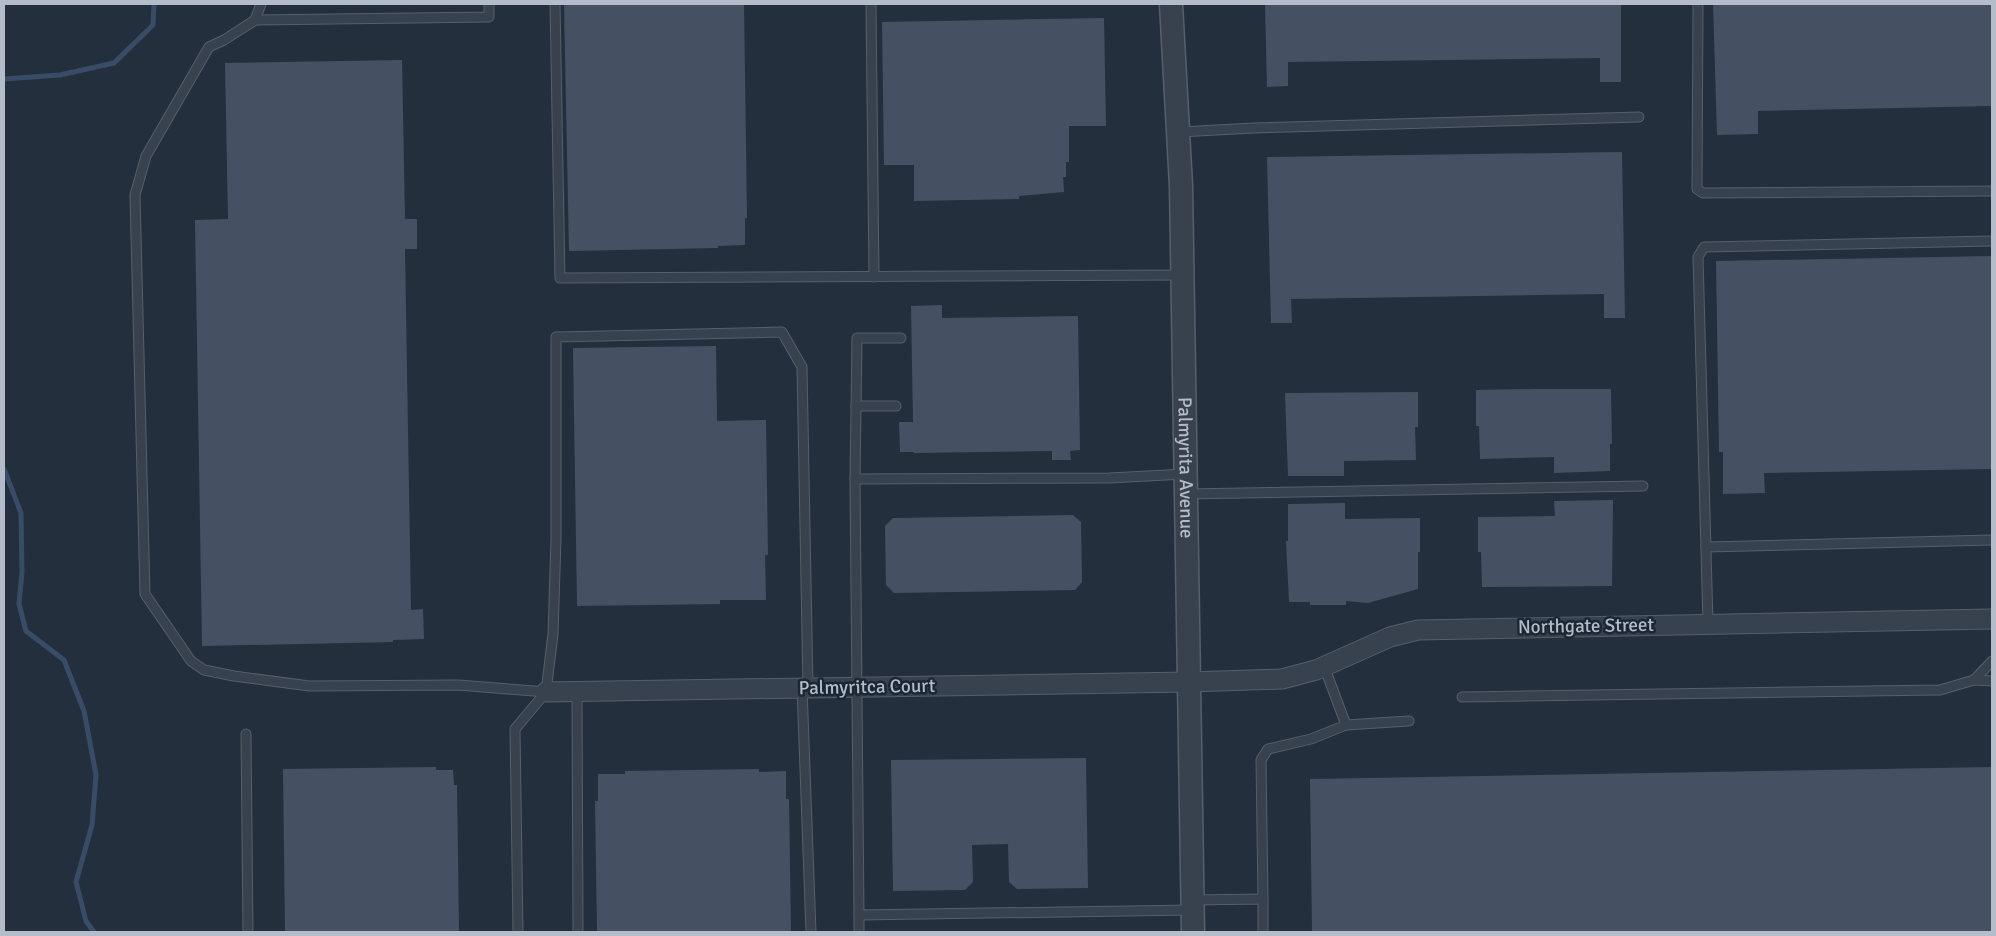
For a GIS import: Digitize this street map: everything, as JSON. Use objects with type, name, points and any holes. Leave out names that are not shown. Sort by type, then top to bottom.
[{"type":"street","name":"Palmyrita Avenue","points":[[1171,4],[1181,186],[1192,914]]},
{"type":"street","name":"Northgate Street","points":[[1189,682],[1282,679],[1324,666],[1390,637],[1418,630],[1992,619]]},
{"type":"street","name":"Palmyritca Court","points":[[546,692],[1189,682]]},
{"type":"lane","points":[[255,20],[261,4]]},
{"type":"lane","points":[[489,4],[489,17],[255,20],[224,40],[209,47],[146,156],[136,195],[145,594],[191,661],[204,670],[309,686],[458,686],[546,692]]},
{"type":"lane","points":[[554,4],[560,278],[1182,275]]},
{"type":"lane","points":[[871,4],[874,276]]},
{"type":"lane","points":[[1698,4],[1697,189],[1703,193],[1992,191]]},
{"type":"lane","points":[[1178,132],[1254,128],[1639,117]]},
{"type":"lane","points":[[1708,624],[1698,257],[1704,247],[1992,241]]},
{"type":"lane","points":[[518,932],[515,729],[546,692],[552,634],[555,549],[556,337],[782,332],[802,367],[805,688],[811,932]]},
{"type":"lane","points":[[859,932],[855,479],[857,338],[901,338]]},
{"type":"lane","points":[[856,406],[896,406]]},
{"type":"lane","points":[[855,479],[1109,478],[1186,484],[1643,486]]},
{"type":"lane","points":[[1706,546],[1992,540]]},
{"type":"lane","points":[[1974,680],[1992,661]]},
{"type":"lane","points":[[1324,666],[1346,724]]},
{"type":"lane","points":[[1462,697],[1940,690],[1974,680],[1992,681]]},
{"type":"lane","points":[[577,692],[578,932]]},
{"type":"lane","points":[[1263,932],[1262,760],[1268,749],[1310,739],[1346,724],[1408,721]]},
{"type":"lane","points":[[246,734],[248,932]]},
{"type":"lane","points":[[859,916],[1192,914],[1263,899]]},
{"type":"building","points":[[564,4],[744,4],[747,218],[745,218],[745,245],[718,246],[718,248],[569,251]]},
{"type":"building","points":[[1265,4],[1621,4],[1621,82],[1600,82],[1600,58],[1288,62],[1288,86],[1267,87]]},
{"type":"building","points":[[1713,4],[1992,4],[1992,106],[1758,111],[1758,134],[1717,135]]},
{"type":"building","points":[[1104,18],[1106,126],[1069,126],[1069,162],[1066,162],[1066,177],[1063,177],[1064,192],[1019,196],[1019,199],[914,201],[914,165],[884,165],[882,22]]},
{"type":"building","points":[[402,60],[405,219],[417,219],[417,249],[405,249],[411,610],[423,609],[424,639],[393,640],[393,642],[202,646],[195,220],[228,219],[225,63]]},
{"type":"building","points":[[1622,152],[1625,318],[1604,318],[1604,294],[1291,299],[1292,323],[1271,323],[1267,157]]},
{"type":"building","points":[[1992,256],[1992,469],[1764,473],[1765,493],[1723,494],[1723,452],[1719,452],[1716,261]]},
{"type":"building","points":[[942,305],[942,318],[1078,316],[1080,450],[1070,451],[1071,460],[1052,460],[1052,451],[900,452],[899,422],[913,422],[911,306]]},
{"type":"building","points":[[716,346],[717,421],[766,420],[768,555],[765,555],[766,600],[720,600],[720,604],[577,606],[573,348]]},
{"type":"building","points":[[1611,389],[1612,444],[1610,444],[1610,471],[1554,473],[1554,457],[1480,459],[1479,426],[1476,426],[1476,390]]},
{"type":"building","points":[[1418,392],[1418,427],[1415,427],[1416,460],[1344,461],[1344,476],[1288,476],[1285,393]]},
{"type":"building","points":[[1613,500],[1612,586],[1482,587],[1481,552],[1478,552],[1478,517],[1555,516],[1554,501]]},
{"type":"building","points":[[1345,503],[1345,519],[1420,518],[1418,589],[1368,603],[1346,601],[1346,605],[1310,605],[1310,602],[1289,602],[1286,541],[1288,541],[1288,504]]},
{"type":"building","points":[[1073,515],[1081,522],[1082,582],[1075,590],[894,593],[886,585],[885,526],[893,518]]},
{"type":"building","points":[[1086,758],[1088,888],[1017,889],[1009,882],[1008,844],[972,845],[973,882],[965,890],[893,891],[891,760]]},
{"type":"building","points":[[436,767],[436,770],[453,770],[454,785],[457,785],[459,932],[285,932],[283,769]]},
{"type":"building","points":[[1992,767],[1992,932],[1312,932],[1310,779]]},
{"type":"building","points":[[759,769],[759,772],[786,771],[786,799],[789,799],[791,932],[597,932],[595,801],[598,801],[598,774],[625,774],[625,771]]},
{"type":"waterway","points":[[4,79],[60,75],[114,63],[153,25],[154,4]]},
{"type":"waterway","points":[[4,469],[21,513],[22,572],[19,604],[26,631],[64,660],[84,711],[96,775],[92,825],[76,882],[86,921],[94,932]]}]
